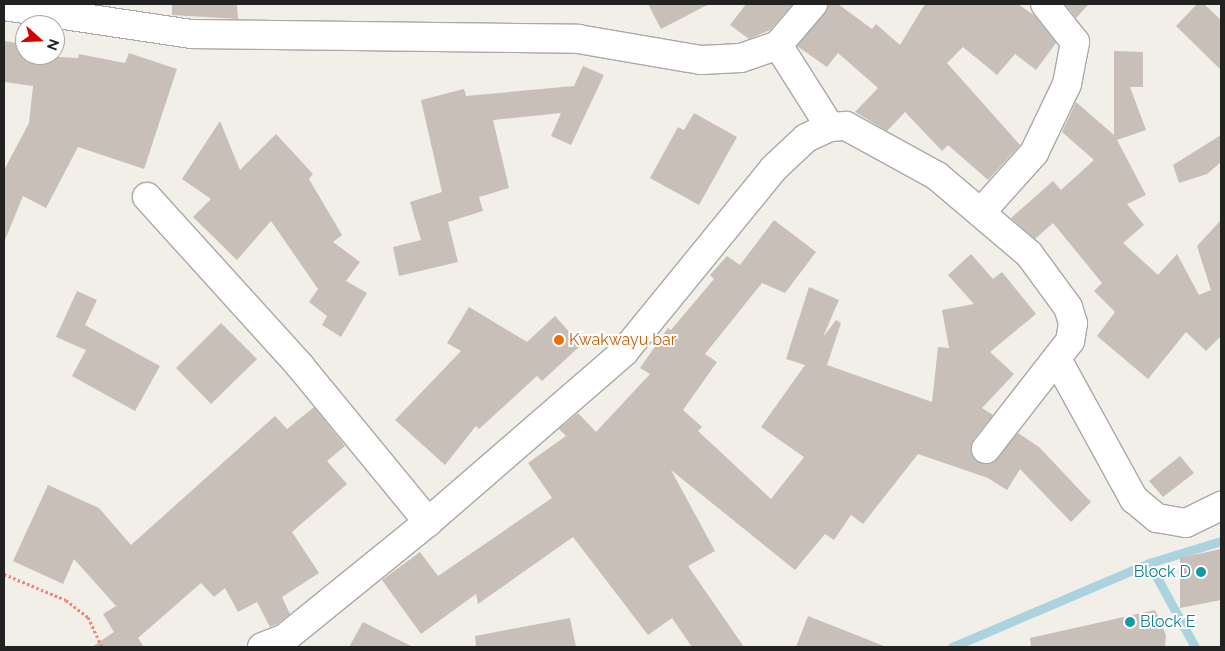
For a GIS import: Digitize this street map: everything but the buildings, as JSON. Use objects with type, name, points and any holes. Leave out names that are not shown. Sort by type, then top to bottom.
[{"type":"street","points":[[4,6],[103,13],[192,34],[578,39],[701,60],[741,58],[778,45],[813,4]]},
{"type":"street","points":[[982,211],[1034,153],[1067,84],[1075,42],[1045,4]]},
{"type":"street","points":[[778,45],[830,127]]},
{"type":"street","points":[[262,647],[285,638],[428,522],[624,352],[773,169],[806,138],[830,127],[846,126],[893,149],[982,211],[1029,254],[1068,307],[1074,323],[1070,341],[1058,361],[986,449]]},
{"type":"street","points":[[147,197],[325,395],[428,522]]},
{"type":"street","points":[[1058,361],[1134,499],[1157,518],[1186,523],[1221,506]]},
{"type":"path","points":[[4,574],[66,600],[88,617],[102,647]]},
{"type":"waterway","points":[[952,647],[1149,563],[1221,541]]},
{"type":"waterway","points":[[1149,563],[1195,647]]},
{"type":"place","name":"Kwakwayu bar","points":[[559,340]]},
{"type":"place","name":"Block D","points":[[1201,572]]},
{"type":"place","name":"Block E","points":[[1130,622]]}]
